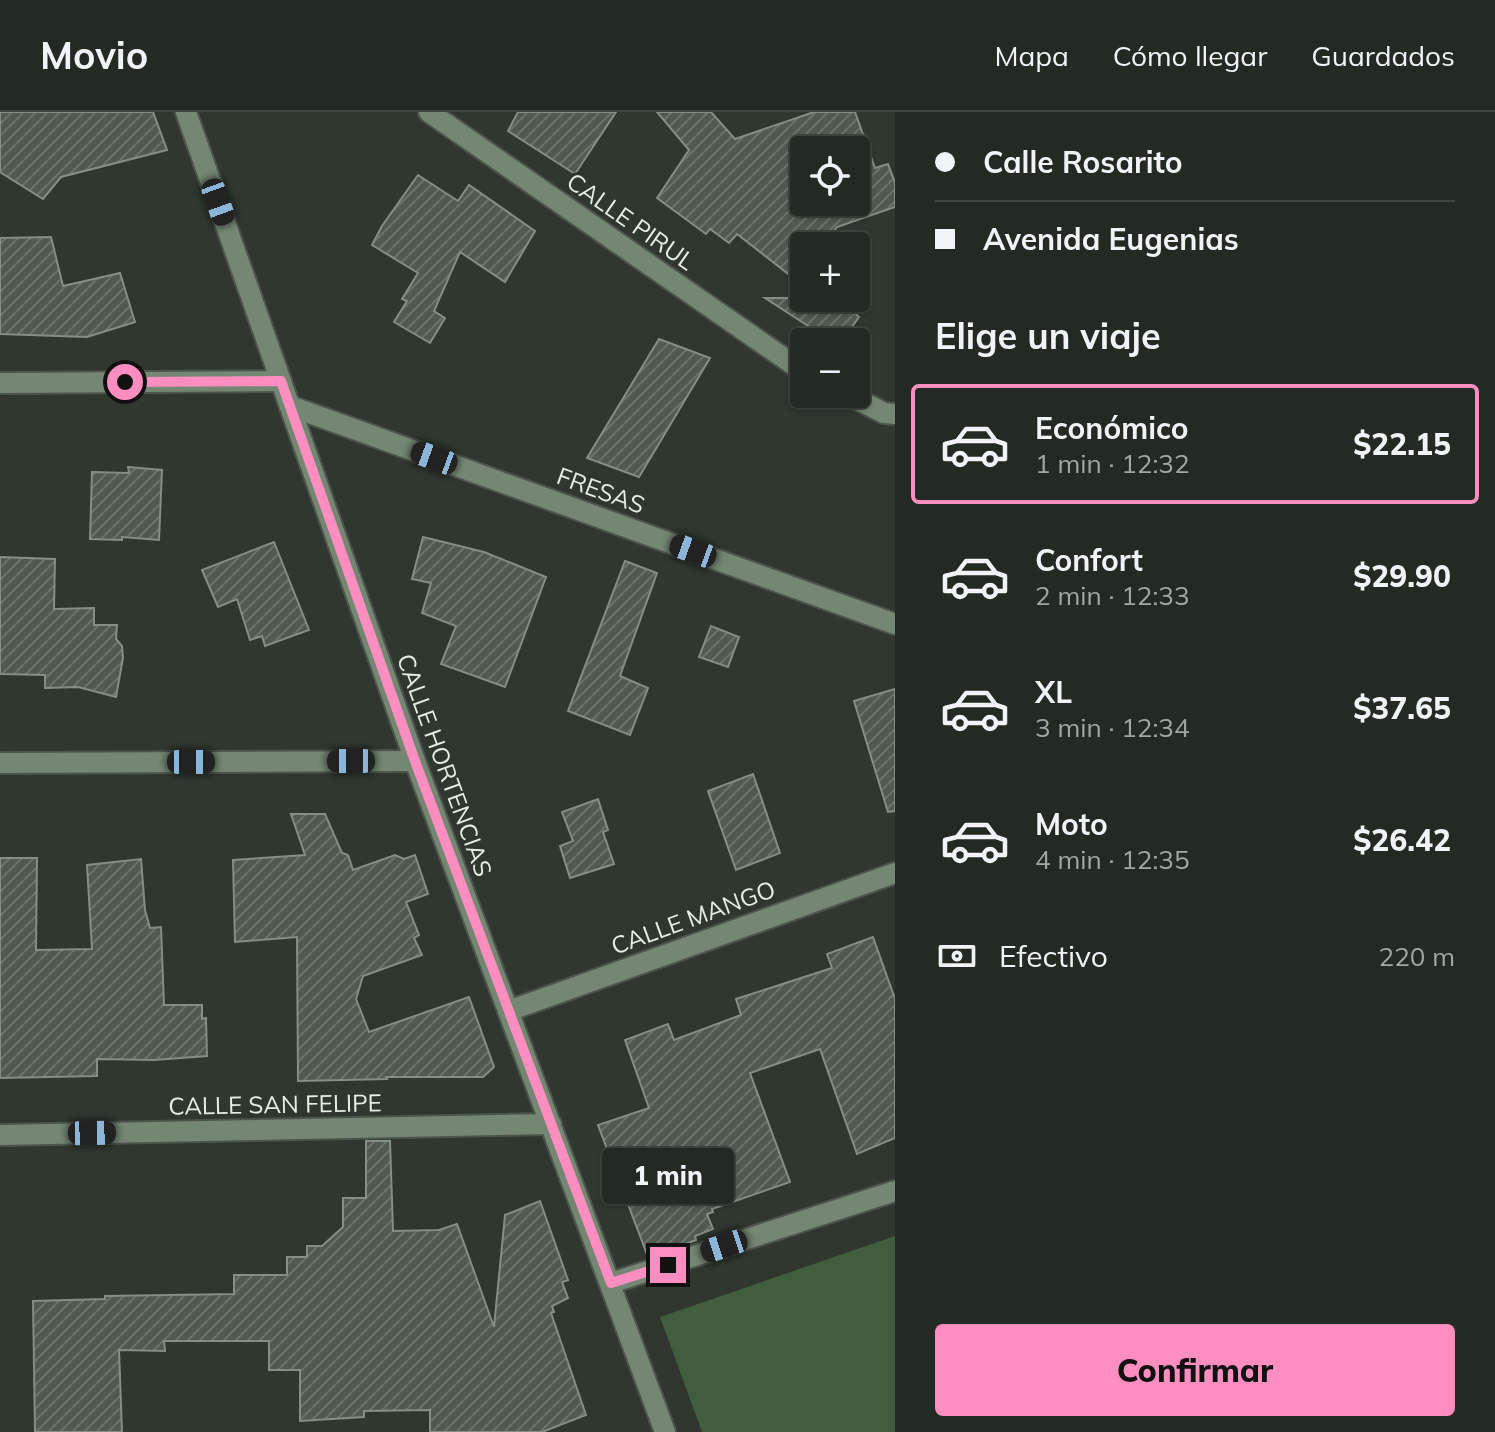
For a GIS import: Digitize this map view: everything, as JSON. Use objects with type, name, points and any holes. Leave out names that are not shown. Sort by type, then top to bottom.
[{"type":"street","name":"CALLE HORTENCIAS","points":[[186,112],[415,761],[665,1432]]},
{"type":"street","name":"CALLE PIRUL","points":[[429,112],[790,362]]},
{"type":"street","points":[[0,383],[281,381]]},
{"type":"street","name":"FRESAS","points":[[290,406],[895,624]]},
{"type":"street","points":[[870,406],[884,413],[895,414]]},
{"type":"street","points":[[0,763],[415,761]]},
{"type":"street","name":"CALLE MANGO","points":[[508,1011],[895,873]]},
{"type":"street","name":"CALLE SAN FELIPE","points":[[0,1135],[551,1124]]},
{"type":"street","points":[[611,1283],[895,1191]]},
{"type":"green space","points":[[895,1236],[895,1432],[702,1432],[660,1317]]},
{"type":"building","points":[[0,112],[153,112],[167,150],[61,177],[43,199],[0,172]]},
{"type":"building","points":[[518,112],[616,112],[575,174],[508,131]]},
{"type":"building","points":[[657,112],[711,112],[735,139],[814,112],[855,112],[864,136],[790,136],[790,216],[869,216],[837,227],[833,232],[790,232],[790,275],[737,234],[729,243],[710,229],[706,234],[657,198],[689,150]]},
{"type":"building","points":[[870,154],[875,168],[888,164],[895,183],[895,207],[870,216]]},
{"type":"building","points":[[418,175],[458,201],[469,185],[535,231],[505,282],[460,252],[434,311],[445,318],[430,343],[394,322],[407,301],[402,299],[418,273],[372,245]]},
{"type":"building","points":[[51,237],[63,286],[120,273],[135,322],[87,337],[0,334],[0,238]]},
{"type":"building","points":[[765,298],[790,298],[790,312],[853,312],[859,317],[851,328],[811,328]]},
{"type":"building","points":[[659,339],[710,358],[639,477],[587,458]]},
{"type":"building","points":[[128,467],[162,470],[159,540],[122,537],[122,540],[90,539],[92,472],[129,473]]},
{"type":"building","points":[[423,537],[484,552],[546,577],[505,687],[441,664],[456,626],[422,613],[431,583],[412,579]]},
{"type":"building","points":[[274,542],[309,630],[265,646],[262,636],[250,640],[237,599],[218,607],[202,570]]},
{"type":"building","points":[[0,557],[55,559],[54,609],[94,608],[94,625],[117,625],[116,639],[122,646],[123,658],[116,697],[78,687],[45,688],[45,675],[0,674]]},
{"type":"building","points":[[625,561],[657,573],[620,676],[648,688],[630,735],[568,711]]},
{"type":"building","points":[[711,626],[739,637],[728,667],[699,657]]},
{"type":"building","points":[[895,689],[895,811],[888,812],[854,701]]},
{"type":"building","points":[[753,774],[780,853],[736,870],[708,791]]},
{"type":"building","points":[[598,799],[608,830],[603,832],[614,864],[570,878],[560,846],[573,841],[562,812]]},
{"type":"building","points":[[291,814],[325,814],[353,870],[395,855],[404,859],[415,855],[428,894],[406,902],[419,935],[414,938],[422,955],[363,976],[356,999],[369,1032],[469,997],[494,1067],[483,1077],[298,1081],[297,937],[235,942],[233,860],[305,855]]},
{"type":"building","points":[[0,858],[37,858],[36,950],[92,949],[87,865],[141,859],[145,910],[150,928],[161,927],[164,1005],[202,1005],[202,1019],[206,1018],[207,1056],[154,1060],[97,1059],[97,1076],[0,1078]]},
{"type":"building","points":[[873,937],[895,999],[895,1138],[857,1154],[820,1049],[750,1073],[790,1182],[712,1209],[713,1212],[707,1214],[713,1229],[695,1236],[696,1240],[648,1257],[598,1125],[649,1108],[625,1040],[668,1024],[674,1040],[741,1015],[736,999],[832,968],[827,954]]},
{"type":"building","points":[[366,1141],[390,1141],[393,1231],[439,1230],[457,1224],[494,1327],[505,1215],[540,1201],[568,1280],[562,1282],[568,1298],[552,1306],[554,1312],[551,1313],[586,1415],[542,1432],[430,1432],[430,1410],[364,1411],[364,1417],[300,1421],[300,1370],[269,1370],[269,1341],[164,1341],[165,1351],[119,1350],[122,1432],[35,1432],[33,1301],[105,1299],[105,1296],[234,1294],[234,1275],[287,1275],[287,1257],[307,1257],[307,1246],[322,1246],[343,1227],[343,1198],[366,1198]]},
{"type":"route","points":[[125,382],[281,381],[415,761],[611,1283],[668,1265]]}]
